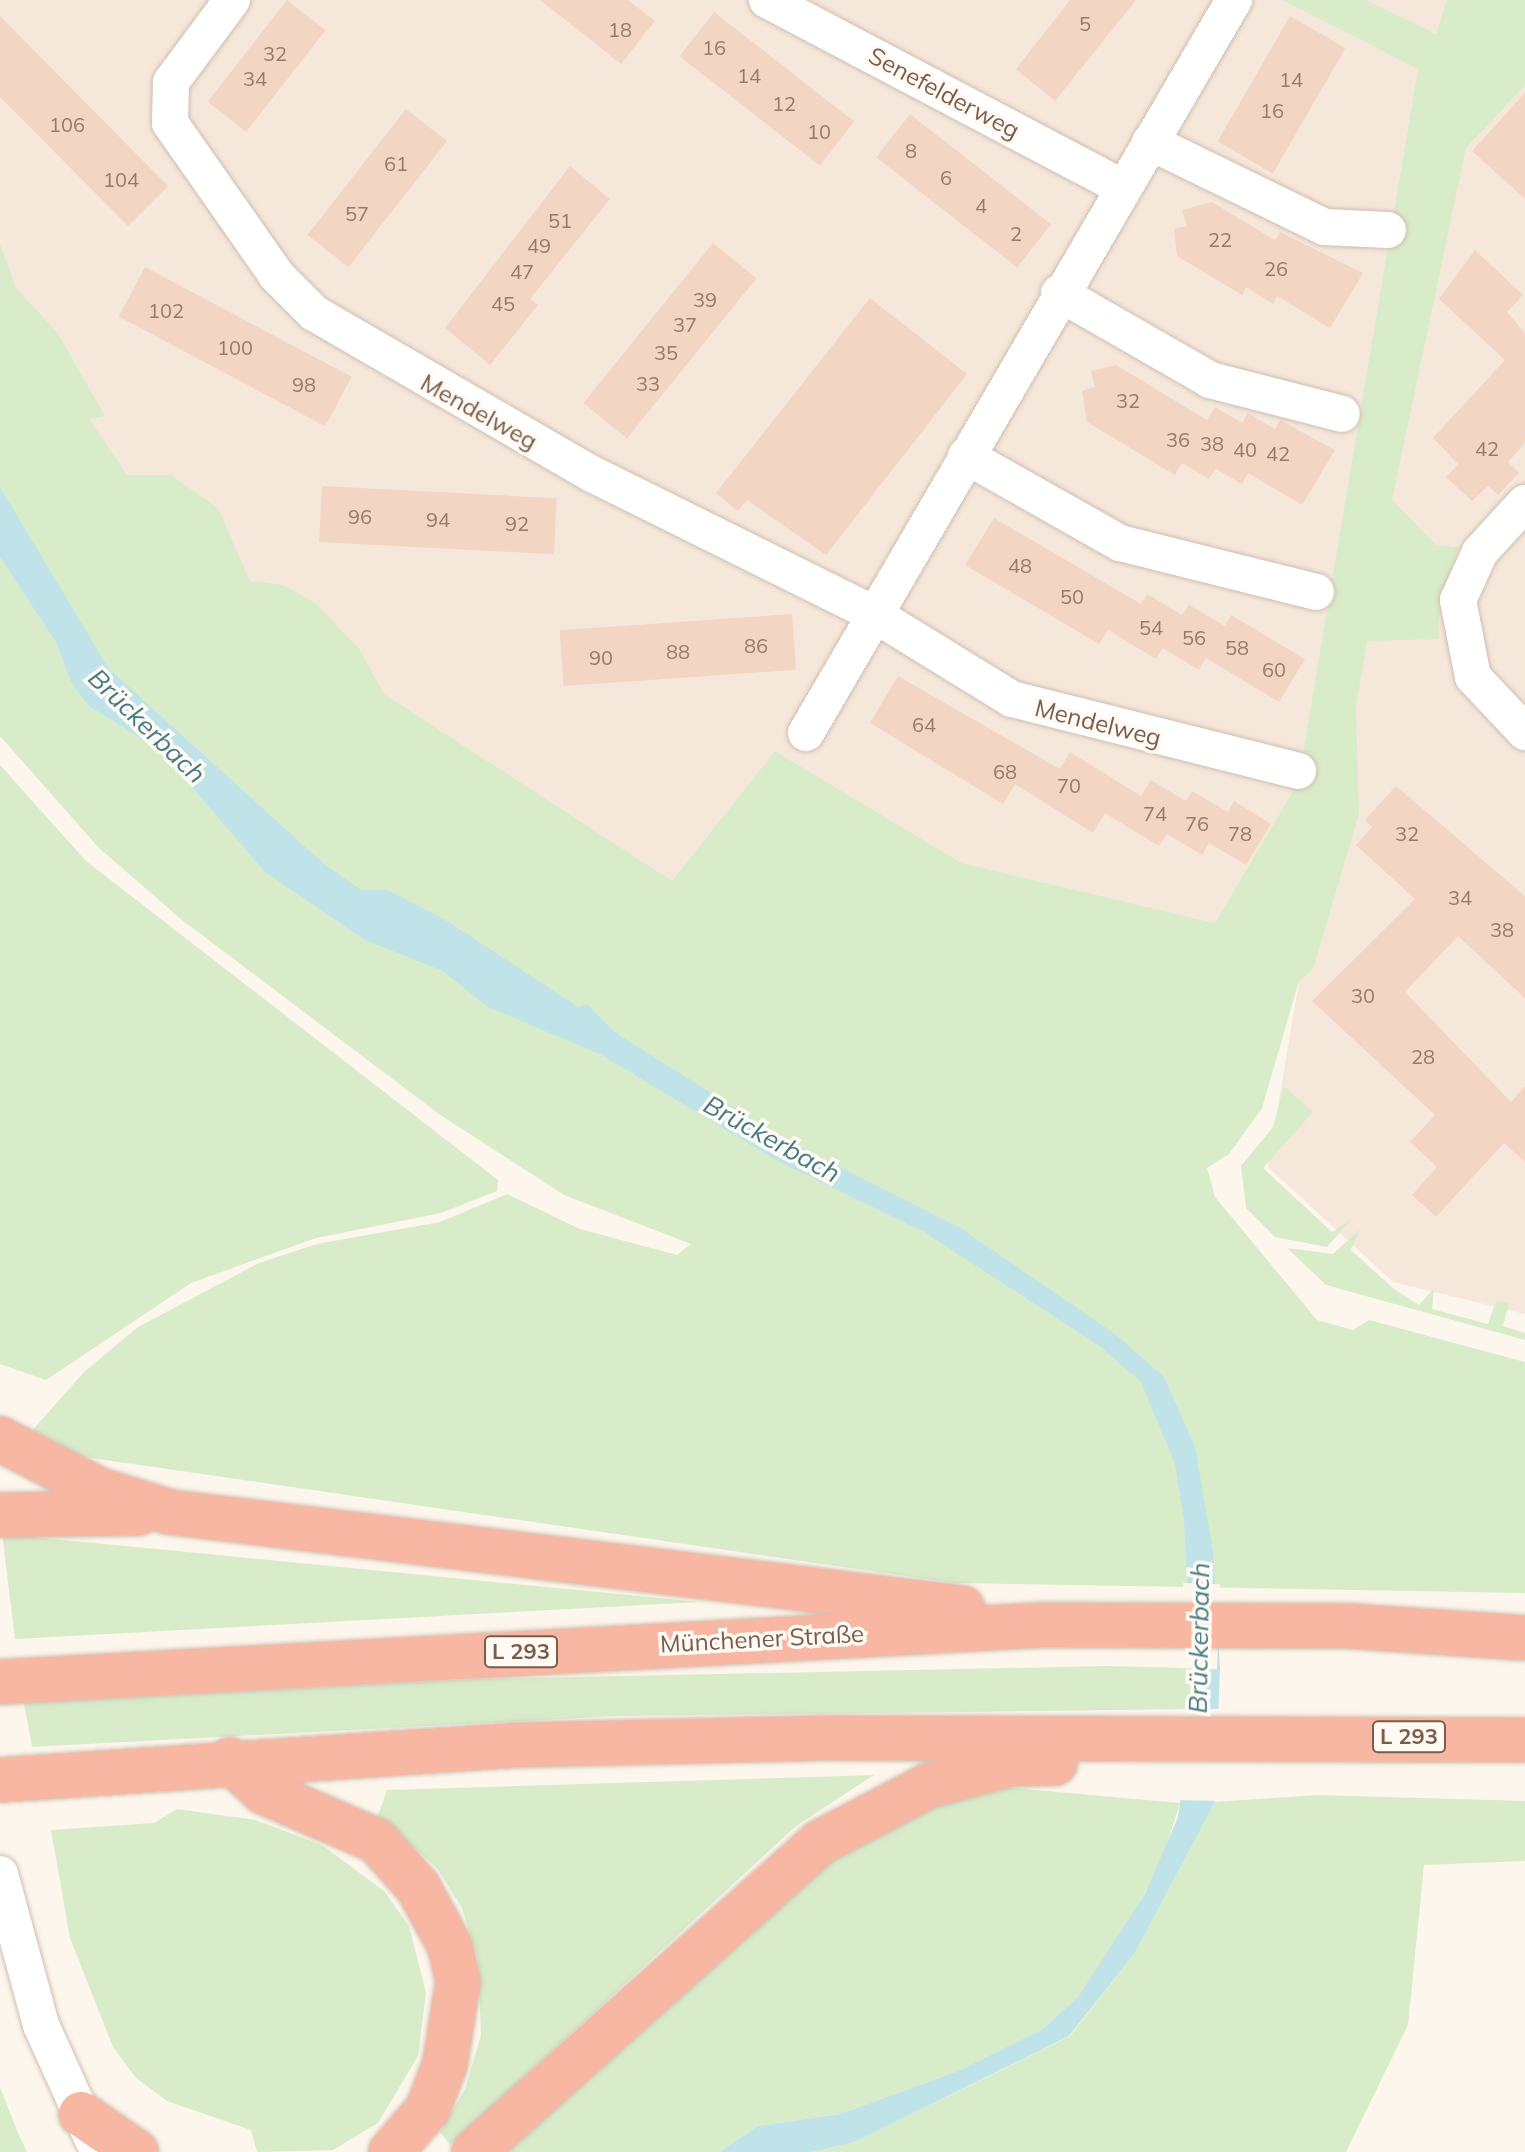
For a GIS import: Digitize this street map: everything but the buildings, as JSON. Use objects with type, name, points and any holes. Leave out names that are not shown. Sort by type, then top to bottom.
[{"type":"highway","points":[[0,1439],[99,1490],[169,1512]]},
{"type":"highway","points":[[0,1515],[169,1512],[1001,1613],[1043,1625]]},
{"type":"highway","name":"Münchener Straße","points":[[0,1682],[1043,1625],[1348,1626],[1525,1638]]},
{"type":"highway","name":"L 293","points":[[0,1780],[230,1760],[533,1745],[1106,1751],[1243,1735],[1525,1740]]},
{"type":"highway","points":[[474,2152],[819,1843],[928,1786],[1011,1764],[1106,1751]]},
{"type":"highway","points":[[230,1760],[264,1792],[377,1841],[418,1887],[450,1946],[458,1982],[445,2064],[428,2109],[391,2152]]},
{"type":"highway","points":[[90,2133],[136,2152]]},
{"type":"street","name":"Mendelweg","points":[[232,0],[171,82],[168,114],[259,252],[314,313],[433,387],[734,549],[872,613],[1044,712],[1298,771]]},
{"type":"street","name":"Senefelderweg","points":[[767,0],[1121,187]]},
{"type":"street","points":[[806,733],[872,613],[1234,0]]},
{"type":"street","points":[[1150,142],[1324,227],[1388,230]]},
{"type":"street","points":[[1059,293],[1210,380],[1342,414]]},
{"type":"street","points":[[966,456],[1120,543],[1316,592]]},
{"type":"street","points":[[1525,503],[1480,552],[1458,600],[1473,677],[1525,732]]},
{"type":"street","points":[[0,1874],[13,1933],[41,2025],[90,2133]]},
{"type":"shaded area","points":[[0,0],[1525,0],[1525,1314],[1393,1282],[1268,1167],[1299,981],[1215,923],[962,863],[775,751],[673,882],[291,637],[152,510],[0,299]]},
{"type":"green space","points":[[1283,0],[1366,0],[1436,34],[1447,0],[1525,0],[1525,85],[1466,148],[1392,500],[1437,546],[1459,547],[1440,597],[1438,639],[1367,641],[1356,707],[1359,814],[1313,969],[1299,981],[1262,1108],[1229,1154],[1207,1168],[1215,1197],[1317,1320],[1353,1330],[1369,1320],[1525,1362],[1525,1593],[954,1583],[64,1454],[30,1433],[84,1372],[138,1327],[259,1263],[317,1244],[440,1222],[507,1194],[580,1229],[677,1255],[691,1244],[564,1195],[439,1114],[182,920],[99,848],[0,736],[0,244],[16,288],[57,332],[105,416],[89,419],[127,475],[171,475],[218,508],[250,581],[283,585],[315,603],[358,647],[384,694],[672,881],[775,751],[962,863],[1215,923],[1298,783],[1418,69]]},
{"type":"green space","points":[[0,765],[86,861],[498,1180],[497,1191],[441,1213],[316,1238],[191,1283],[46,1380],[0,1364]]},
{"type":"green space","points":[[1284,1086],[1313,1112],[1263,1168],[1332,1232],[1351,1220],[1327,1247],[1275,1237],[1246,1208],[1241,1166],[1273,1127]]},
{"type":"green space","points":[[1360,1229],[1351,1250],[1394,1289],[1419,1305],[1434,1288],[1432,1309],[1488,1324],[1496,1301],[1509,1303],[1503,1326],[1525,1333],[1525,1340],[1326,1285],[1287,1248],[1333,1254]]},
{"type":"green space","points":[[2,1534],[700,1602],[15,1639]]},
{"type":"green space","points":[[1107,1666],[1192,1668],[1194,1709],[615,1716],[32,1747],[24,1703],[478,1679]]},
{"type":"green space","points":[[874,1775],[796,1826],[450,2145],[440,2132],[465,2089],[481,2035],[478,1959],[462,1908],[437,1868],[378,1816],[387,1790]]},
{"type":"green space","points":[[1003,1787],[1180,1803],[1160,1865],[1129,1923],[1078,1997],[1043,2029],[958,2071],[840,2114],[758,2126],[719,2152],[508,2152],[809,1873],[894,1816]]},
{"type":"green space","points":[[1317,1795],[1525,1801],[1525,1861],[1424,1865],[1408,2025],[1346,2152],[812,2152],[855,2142],[1070,2036],[1135,1953],[1215,1802]]},
{"type":"green space","points":[[177,1809],[255,1820],[322,1845],[384,1891],[409,1926],[426,1993],[418,2056],[378,2123],[333,2150],[257,2152],[251,2130],[167,2101],[136,2078],[113,2047],[70,1938],[51,1830],[154,1823]]},
{"type":"green space","points":[[0,2087],[18,2133],[27,2152],[0,2152]]},
{"type":"water","name":"Brückerbach","points":[[0,487],[109,669],[324,864],[361,890],[387,890],[444,919],[578,1007],[587,1004],[616,1033],[781,1137],[959,1227],[1115,1334],[1164,1377],[1195,1447],[1213,1551],[1220,1667],[1215,1802],[1135,1953],[1069,2036],[855,2142],[812,2152],[719,2152],[758,2126],[840,2114],[958,2071],[1043,2029],[1078,1997],[1145,1894],[1178,1817],[1194,1709],[1184,1520],[1175,1464],[1141,1382],[1101,1347],[924,1232],[776,1160],[602,1055],[486,1006],[443,971],[365,940],[265,872],[161,751],[89,706],[71,682],[56,642],[0,557]]},
{"type":"pier","points":[[1183,1583],[1220,1584],[1217,1669],[1180,1668]]},
{"type":"pier","points":[[1190,1709],[1224,1709],[1219,1801],[1177,1800]]}]
